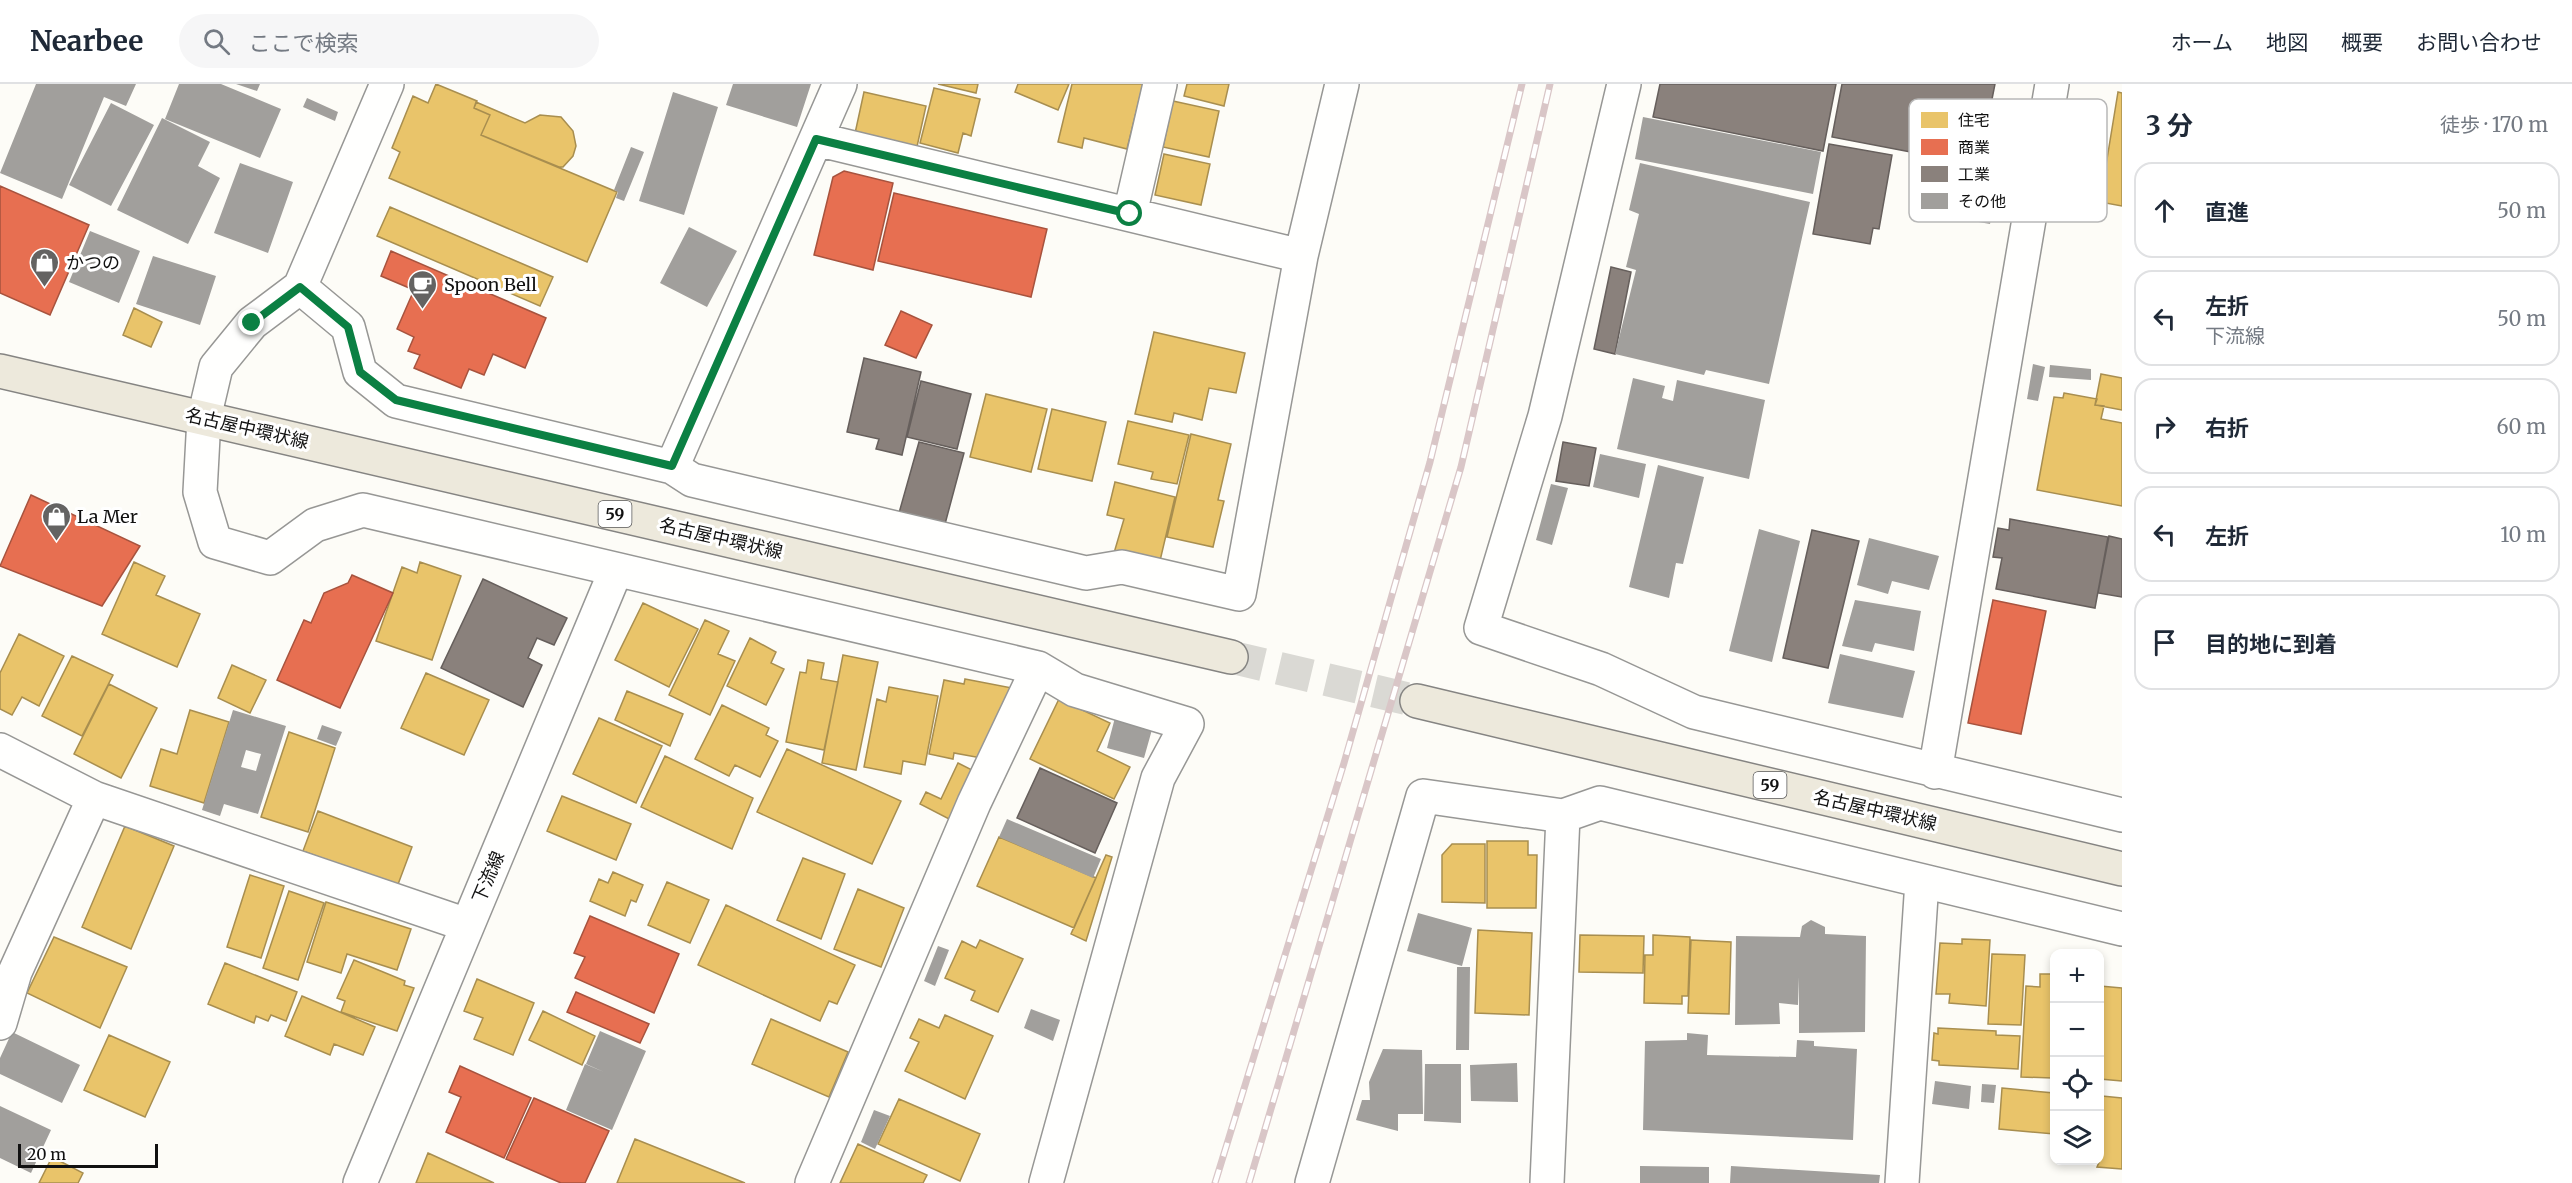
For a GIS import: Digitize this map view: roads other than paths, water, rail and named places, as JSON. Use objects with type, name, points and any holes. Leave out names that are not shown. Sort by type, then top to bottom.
[{"type":"main road","name":"名古屋中環状線","points":[[0,371],[1231,657]]},
{"type":"main road","name":"名古屋中環状線","points":[[1418,701],[2122,869]]},
{"type":"street","points":[[387,84],[300,287],[252,323],[216,367],[204,418],[200,492],[215,542],[270,558],[315,525],[363,510],[1038,668],[1076,690],[1187,724],[1158,778],[1046,1183]]},
{"type":"street","points":[[672,466],[840,84]]},
{"type":"street","points":[[1130,214],[1160,84]]},
{"type":"street","points":[[300,287],[348,327],[360,372],[396,400],[672,466],[692,480],[1086,573],[1122,567],[1239,594],[1301,256],[1342,84]]},
{"type":"street","points":[[1624,84],[1545,416],[1481,628],[1601,669],[1694,712],[2122,815]]},
{"type":"street","points":[[2049,99],[2052,84]]},
{"type":"street","points":[[816,139],[1301,256]]},
{"type":"street","points":[[1935,771],[2028,222]]},
{"type":"street","name":"下流線","points":[[360,1183],[616,570]]},
{"type":"street","points":[[812,1183],[974,803],[1038,668]]},
{"type":"street","points":[[0,750],[94,798],[467,925]]},
{"type":"street","points":[[1312,1183],[1423,796],[1563,816],[1600,803],[2122,929]]},
{"type":"street","points":[[0,1023],[15,972],[94,798]]},
{"type":"street","points":[[1547,1183],[1563,816]]},
{"type":"street","points":[[1902,1183],[1922,881]]},
{"type":"tunnel","points":[[1231,657],[1417,701]]},
{"type":"railway","points":[[1215,1183],[1344,763],[1430,462],[1522,84]]},
{"type":"railway","points":[[1249,1183],[1461,467],[1550,84]]},
{"type":"place","name":"かつの","points":[[45,288]]},
{"type":"place","name":"Spoon Bell","points":[[423,310]]},
{"type":"place","name":"La Mer","points":[[56,542]]}]
